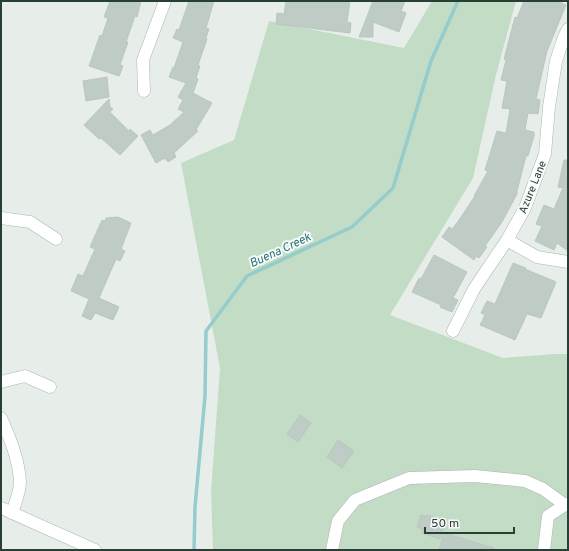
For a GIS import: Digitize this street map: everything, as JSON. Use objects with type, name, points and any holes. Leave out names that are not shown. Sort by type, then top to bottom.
[{"type":"street","points":[[144,91],[143,60],[164,1]]},
{"type":"street","name":"Azure Lane","points":[[453,331],[474,289],[507,240],[525,208],[545,154],[549,107],[556,61],[568,29]]},
{"type":"street","points":[[1,218],[30,222],[56,239]]},
{"type":"street","points":[[507,240],[537,256],[568,262]]},
{"type":"street","points":[[1,382],[25,376],[50,387]]},
{"type":"street","points":[[1,418],[10,439],[20,483],[6,510],[95,550]]},
{"type":"street","points":[[332,550],[338,521],[355,500],[409,478],[475,476],[525,481],[543,489],[566,505],[548,516],[544,550]]},
{"type":"green space","points":[[432,1],[516,1],[496,75],[473,178],[390,315],[503,358],[568,354],[568,550],[213,550],[211,492],[220,368],[181,163],[234,140],[269,21],[404,48]]},
{"type":"building","points":[[110,1],[141,1],[137,17],[135,16],[126,42],[128,42],[120,65],[123,66],[119,76],[89,66],[108,18],[104,17]]},
{"type":"building","points":[[189,1],[214,1],[206,28],[209,29],[207,39],[198,65],[200,66],[196,78],[198,79],[193,93],[212,103],[196,130],[198,131],[174,153],[176,157],[168,162],[165,158],[156,163],[141,135],[150,130],[153,135],[170,125],[184,112],[178,109],[183,100],[178,97],[186,83],[169,77],[173,67],[174,68],[183,42],[173,38],[177,29],[179,30]]},
{"type":"building","points":[[286,1],[350,1],[347,22],[351,23],[350,33],[276,24],[277,13],[284,14]]},
{"type":"building","points":[[373,1],[405,1],[401,11],[406,13],[399,32],[373,22],[373,37],[359,37]]},
{"type":"building","points":[[524,1],[562,1],[561,3],[566,5],[547,51],[536,99],[540,100],[538,114],[528,113],[525,130],[534,132],[534,136],[528,156],[526,156],[517,194],[502,222],[485,246],[487,247],[479,258],[476,256],[474,260],[442,237],[449,227],[452,229],[457,223],[475,196],[488,171],[485,170],[497,131],[506,133],[510,109],[502,108],[507,81],[501,80],[506,60],[504,59],[515,17],[517,18]]},
{"type":"building","points":[[107,77],[109,97],[86,101],[83,81]]},
{"type":"building","points":[[109,99],[110,107],[113,109],[110,112],[129,131],[130,129],[138,136],[120,155],[84,125]]},
{"type":"building","points":[[564,160],[568,160],[568,251],[557,243],[554,250],[535,241],[542,226],[536,224],[544,205],[554,209],[563,188],[558,187]]},
{"type":"building","points":[[118,217],[131,223],[121,249],[125,251],[120,261],[116,259],[99,298],[119,307],[113,320],[95,313],[91,320],[82,316],[89,299],[71,291],[78,274],[83,276],[95,249],[90,247],[102,220],[105,221],[106,218]]},
{"type":"building","points":[[434,255],[467,272],[453,298],[458,300],[452,312],[440,307],[441,305],[412,292]]},
{"type":"building","points":[[513,263],[556,282],[541,318],[527,314],[515,340],[480,325],[485,315],[481,313],[487,301],[495,304]]},
{"type":"building","points":[[300,415],[311,423],[298,442],[287,434]]},
{"type":"building","points":[[338,440],[354,451],[342,468],[327,457]]},
{"type":"building","points":[[421,515],[427,517],[427,515],[441,520],[444,526],[440,539],[422,533],[423,529],[417,527]]},
{"type":"building","points":[[444,533],[494,548],[493,550],[439,550]]},
{"type":"waterway","name":"Buena Creek","points":[[194,550],[195,507],[205,396],[206,331],[247,276],[352,227],[393,188],[431,61],[458,1]]}]
